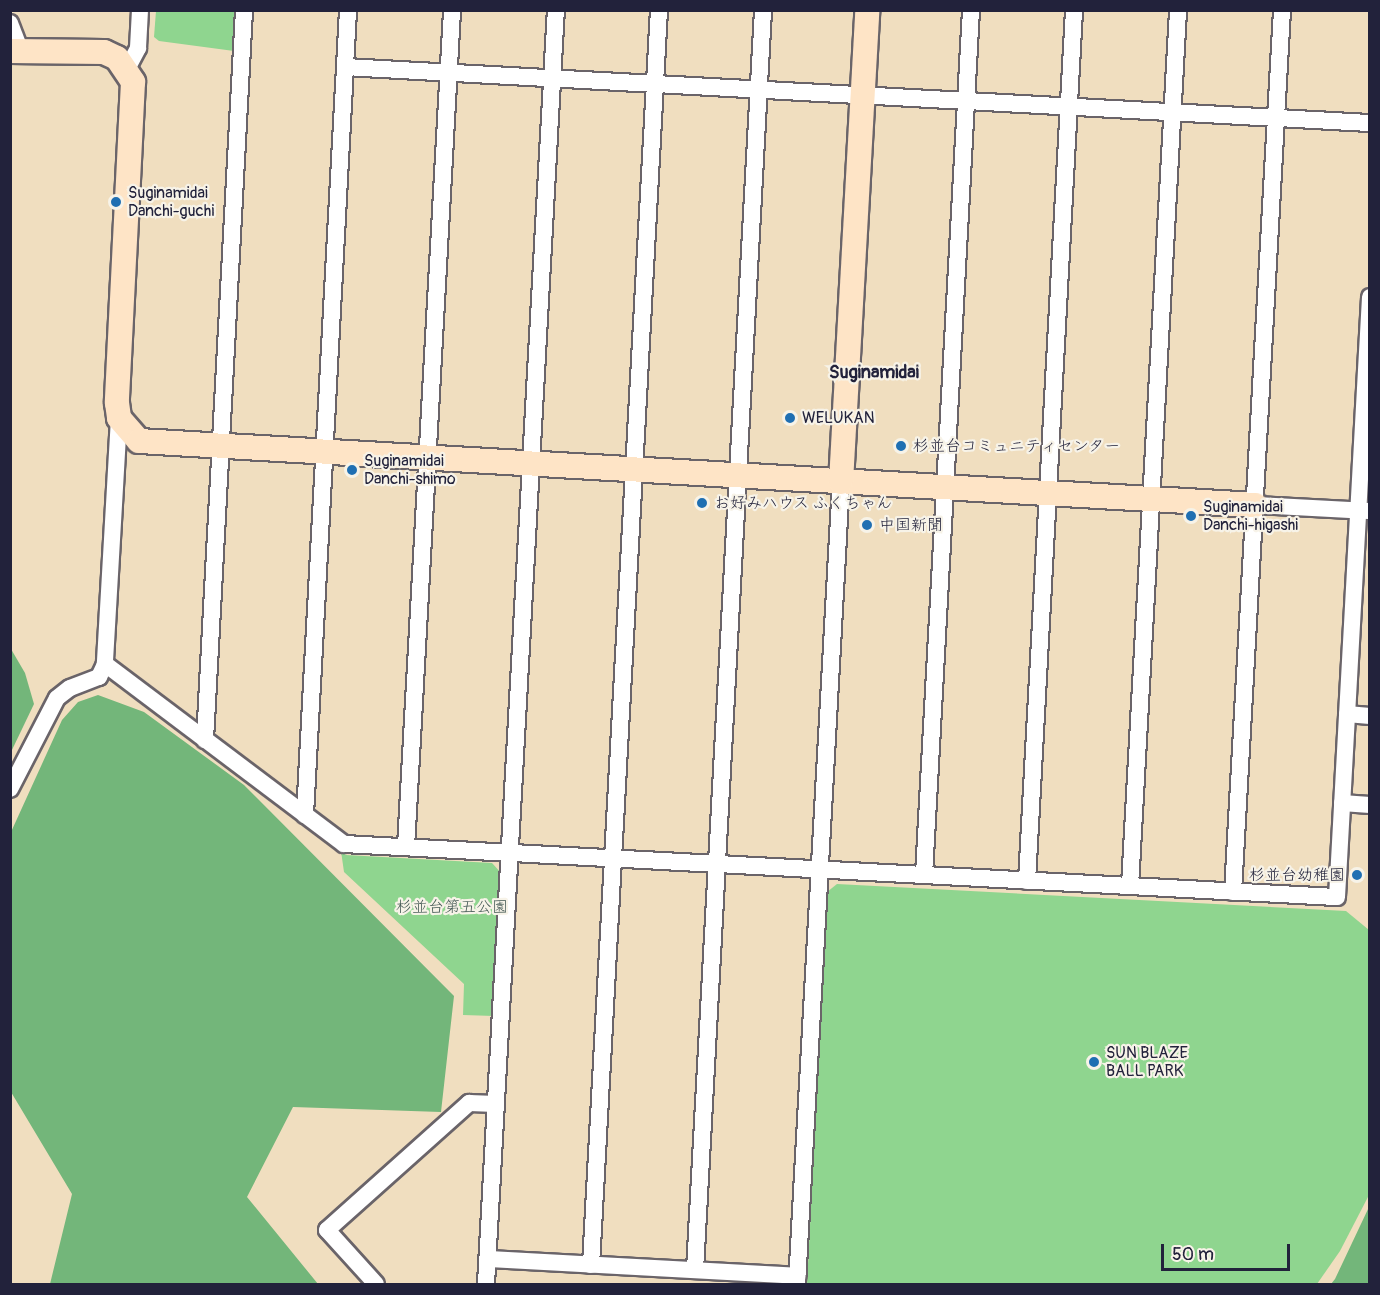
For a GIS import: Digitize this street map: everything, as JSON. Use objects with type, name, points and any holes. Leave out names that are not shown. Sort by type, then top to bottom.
[{"type":"street","points":[[127,69],[138,48],[140,10]]},
{"type":"street","points":[[205,740],[244,10]]},
{"type":"street","points":[[304,815],[348,10]]},
{"type":"street","points":[[406,847],[453,10]]},
{"type":"street","points":[[486,1284],[556,10]]},
{"type":"street","points":[[591,1265],[659,10]]},
{"type":"street","points":[[695,1270],[763,10]]},
{"type":"street","points":[[488,1259],[695,1270],[797,1280],[867,10]]},
{"type":"street","points":[[924,875],[971,10]]},
{"type":"street","points":[[1027,881],[1074,10]]},
{"type":"street","points":[[1130,886],[1178,10]]},
{"type":"street","points":[[1233,892],[1282,10]]},
{"type":"street","points":[[10,23],[16,51],[104,52],[127,69],[135,97],[105,664],[99,677],[70,688],[57,698],[10,789]]},
{"type":"street","points":[[345,67],[1370,123]]},
{"type":"street","points":[[105,664],[344,844],[1337,897],[1347,714],[1364,511],[1370,297]]},
{"type":"street","points":[[119,418],[139,441],[221,448],[1364,511]]},
{"type":"street","points":[[1347,714],[1370,716]]},
{"type":"street","points":[[1342,803],[1370,805]]},
{"type":"street","points":[[376,1284],[327,1230],[469,1103],[496,1104]]},
{"type":"green space","points":[[156,11],[237,11],[234,51],[159,41],[154,37]]},
{"type":"green space","points":[[11,649],[25,673],[34,704],[11,752]]},
{"type":"green space","points":[[98,695],[144,712],[244,785],[454,996],[441,1112],[293,1107],[247,1197],[318,1284],[50,1284],[72,1194],[11,1092],[11,832],[62,720],[78,702]]},
{"type":"green space","name":"杉並台第五公園","points":[[341,851],[346,855],[492,863],[502,874],[494,1016],[463,1015],[464,984],[344,872]]},
{"type":"green space","name":"SUN BLAZE BALL PARK","points":[[837,884],[1346,911],[1369,930],[1369,1195],[1340,1251],[1317,1284],[807,1284],[827,892]]},
{"type":"green space","points":[[1369,1207],[1369,1284],[1331,1284],[1335,1279]]},
{"type":"place","name":"Suginamidai Danchi-guchi","points":[[116,202]]},
{"type":"place","name":"WELUKAN","points":[[790,418]]},
{"type":"place","name":"杉並台コミュニティセンター","points":[[901,446]]},
{"type":"place","name":"Suginamidai Danchi-shimo","points":[[352,470]]},
{"type":"place","name":"お好みハウス ふくちゃん","points":[[702,503]]},
{"type":"place","name":"Suginamidai Danchi-higashi","points":[[1191,516]]},
{"type":"place","name":"中国新聞","points":[[867,525]]},
{"type":"place","name":"杉並台幼稚園","points":[[1357,875]]},
{"type":"place","name":"SUN BLAZE BALL PARK","points":[[1094,1062]]},
{"type":"district","name":"Suginamidai","points":[[874,373]]}]
